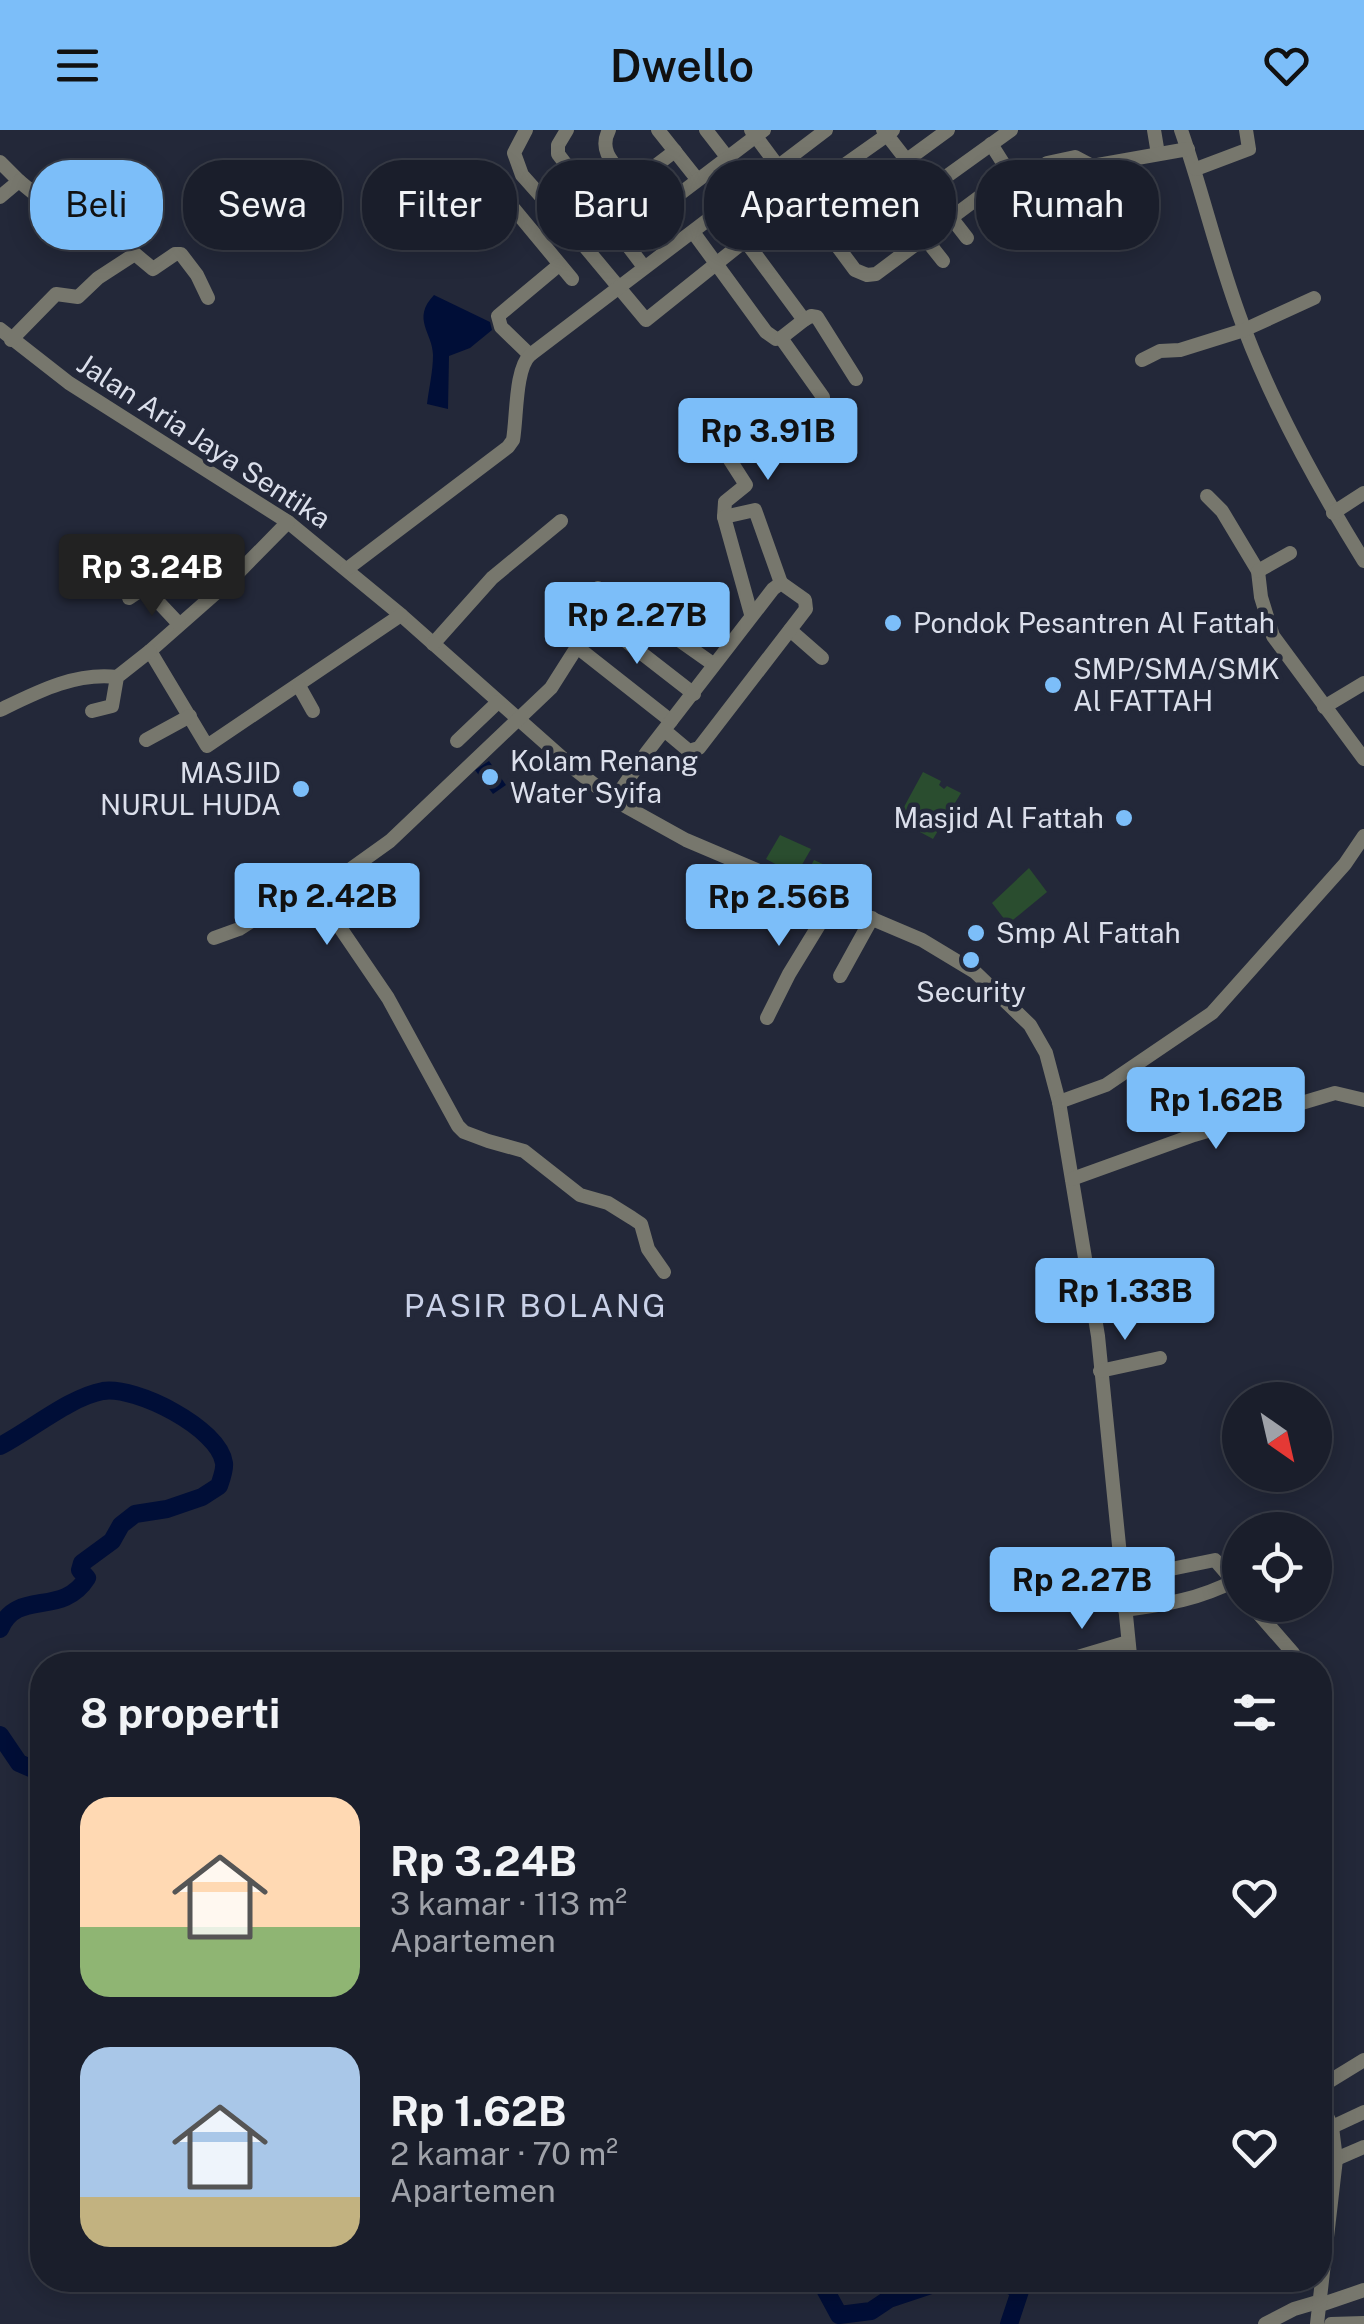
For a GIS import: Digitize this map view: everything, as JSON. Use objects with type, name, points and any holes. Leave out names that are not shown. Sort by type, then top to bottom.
[{"type":"street","points":[[526,130],[514,152],[517,168],[537,191]]},
{"type":"street","points":[[563,160],[558,146],[567,130]]},
{"type":"street","points":[[610,130],[604,150],[612,160]]},
{"type":"street","points":[[658,130],[697,179]]},
{"type":"street","points":[[706,130],[727,157]]},
{"type":"street","points":[[786,160],[826,130]]},
{"type":"street","points":[[850,160],[888,132],[907,160],[948,130]]},
{"type":"street","points":[[956,169],[1011,130]]},
{"type":"street","points":[[1154,130],[1158,154]]},
{"type":"street","points":[[1181,130],[1244,330],[1275,402],[1364,561]]},
{"type":"street","points":[[1196,169],[1249,149],[1246,130]]},
{"type":"street","points":[[684,189],[757,132],[774,160]]},
{"type":"street","points":[[991,144],[1001,160]]},
{"type":"street","points":[[1125,160],[1188,149]]},
{"type":"street","points":[[664,160],[675,152]]},
{"type":"street","points":[[0,162],[30,189]]},
{"type":"street","points":[[0,197],[20,181]]},
{"type":"street","points":[[517,213],[572,280]]},
{"type":"street","points":[[956,222],[967,238]]},
{"type":"street","points":[[346,570],[508,448],[514,440],[519,373],[530,355],[704,223]]},
{"type":"street","points":[[693,232],[766,332],[781,338],[811,316],[817,318],[856,379]]},
{"type":"street","points":[[587,250],[646,320],[731,250]]},
{"type":"street","points":[[632,250],[644,267]]},
{"type":"street","points":[[752,250],[804,320]]},
{"type":"street","points":[[841,250],[855,270],[867,275],[876,274],[908,250]]},
{"type":"street","points":[[934,250],[943,261]]},
{"type":"street","points":[[6,335],[56,294],[78,297],[98,278],[135,254],[153,269],[181,254],[208,298]]},
{"type":"street","points":[[530,355],[501,326],[498,316],[560,265]]},
{"type":"street","points":[[1142,360],[1160,351],[1180,350],[1244,330],[1314,298]]},
{"type":"street","name":"Jalan Aria Jaya Sentika","points":[[6,335],[68,383],[288,522],[401,614],[614,800],[686,840],[872,918],[956,959],[1004,998],[1040,1040],[1059,1102],[1098,1336],[1129,1652]]},
{"type":"street","points":[[781,338],[823,397]]},
{"type":"street","points":[[730,460],[746,485],[725,502],[724,517],[752,614]]},
{"type":"street","points":[[1334,512],[1364,493]]},
{"type":"street","points":[[1208,496],[1222,511],[1258,571],[1273,636],[1364,758]]},
{"type":"street","points":[[576,647],[667,726],[689,752],[699,748],[806,604],[781,583],[754,509],[724,517]]},
{"type":"street","points":[[433,644],[492,578],[561,520]]},
{"type":"street","points":[[0,710],[59,683],[117,677],[234,577],[288,522]]},
{"type":"street","points":[[1258,571],[1290,553]]},
{"type":"street","points":[[614,800],[713,664],[781,583]]},
{"type":"street","points":[[214,938],[240,929],[272,908],[323,888],[390,842],[551,688],[590,618],[598,588]]},
{"type":"street","points":[[129,598],[148,591],[179,624]]},
{"type":"street","points":[[150,651],[208,746],[401,614]]},
{"type":"street","points":[[790,630],[822,658]]},
{"type":"street","points":[[622,638],[694,694]]},
{"type":"street","points":[[679,640],[713,664]]},
{"type":"street","points":[[92,711],[112,706],[117,677]]},
{"type":"street","points":[[1324,707],[1364,683]]},
{"type":"street","points":[[299,686],[312,710]]},
{"type":"street","points":[[456,741],[498,702]]},
{"type":"street","points":[[146,740],[190,716]]},
{"type":"street","points":[[1059,1102],[1106,1085],[1212,1013],[1344,864],[1364,836]]},
{"type":"street","points":[[323,888],[341,929],[388,998],[458,1126],[488,1141],[524,1151],[580,1195],[608,1203],[641,1224],[648,1249],[664,1272]]},
{"type":"street","points":[[767,1018],[833,902]]},
{"type":"street","points":[[840,976],[872,918]]},
{"type":"street","points":[[1072,1179],[1335,1092],[1364,1100]]},
{"type":"street","points":[[1100,1372],[1160,1358]]},
{"type":"street","points":[[1122,1578],[1216,1560],[1222,1567]]},
{"type":"street","points":[[1125,1610],[1184,1602],[1222,1590]]},
{"type":"street","points":[[1267,1622],[1292,1652]]},
{"type":"street","points":[[1095,1652],[1128,1642]]},
{"type":"street","points":[[1332,2080],[1364,2060]]},
{"type":"street","points":[[1332,2121],[1364,2112]]},
{"type":"street","points":[[1332,2143],[1336,2159],[1332,2192]]},
{"type":"street","points":[[1336,2159],[1364,2147]]},
{"type":"street","points":[[1265,2324],[1294,2309],[1364,2290]]},
{"type":"street","points":[[1316,2324],[1322,2292]]},
{"type":"street","points":[[1331,2324],[1364,2323]]},
{"type":"green space","points":[[923,772],[941,781],[939,785],[944,789],[947,786],[961,793],[933,839],[920,832],[923,825],[916,822],[914,826],[898,818]]},
{"type":"green space","points":[[780,835],[811,849],[796,875],[766,859]]},
{"type":"green space","points":[[814,860],[862,882],[851,905],[802,883]]},
{"type":"green space","points":[[1029,868],[1047,892],[1008,924],[992,903]]},
{"type":"water","points":[[434,295],[490,322],[492,330],[470,348],[449,356],[448,409],[427,404],[433,355],[424,311]]},
{"type":"water","name":"Kolam Renang Water Syifa","points":[[489,761],[506,785],[493,794],[475,770]]},
{"type":"waterway","points":[[0,1446],[77,1400],[103,1391],[117,1391],[154,1402],[192,1424],[219,1450],[224,1466],[219,1486],[202,1497],[167,1509],[135,1514],[121,1525],[112,1541],[82,1563],[80,1570],[87,1578],[77,1590],[53,1601],[17,1609],[0,1629]]},
{"type":"waterway","points":[[0,1735],[19,1763],[30,1768]]},
{"type":"waterway","points":[[827,2292],[839,2315],[871,2311],[910,2292]]},
{"type":"waterway","points":[[1009,2324],[1020,2292]]},
{"type":"place","name":"Pondok Pesantren Al Fattah","points":[[893,623]]},
{"type":"place","name":"SMP/SMA/SMK Al FATTAH","points":[[1053,685]]},
{"type":"place","name":"Kolam Renang Water Syifa","points":[[490,777]]},
{"type":"place","name":"MASJID NURUL HUDA","points":[[301,789]]},
{"type":"place","name":"Masjid Al Fattah","points":[[1124,818]]},
{"type":"place","name":"Smp Al Fattah","points":[[976,933]]},
{"type":"place","name":"Security","points":[[971,960]]},
{"type":"district","name":"PASIR BOLANG","points":[[536,1306]]}]
